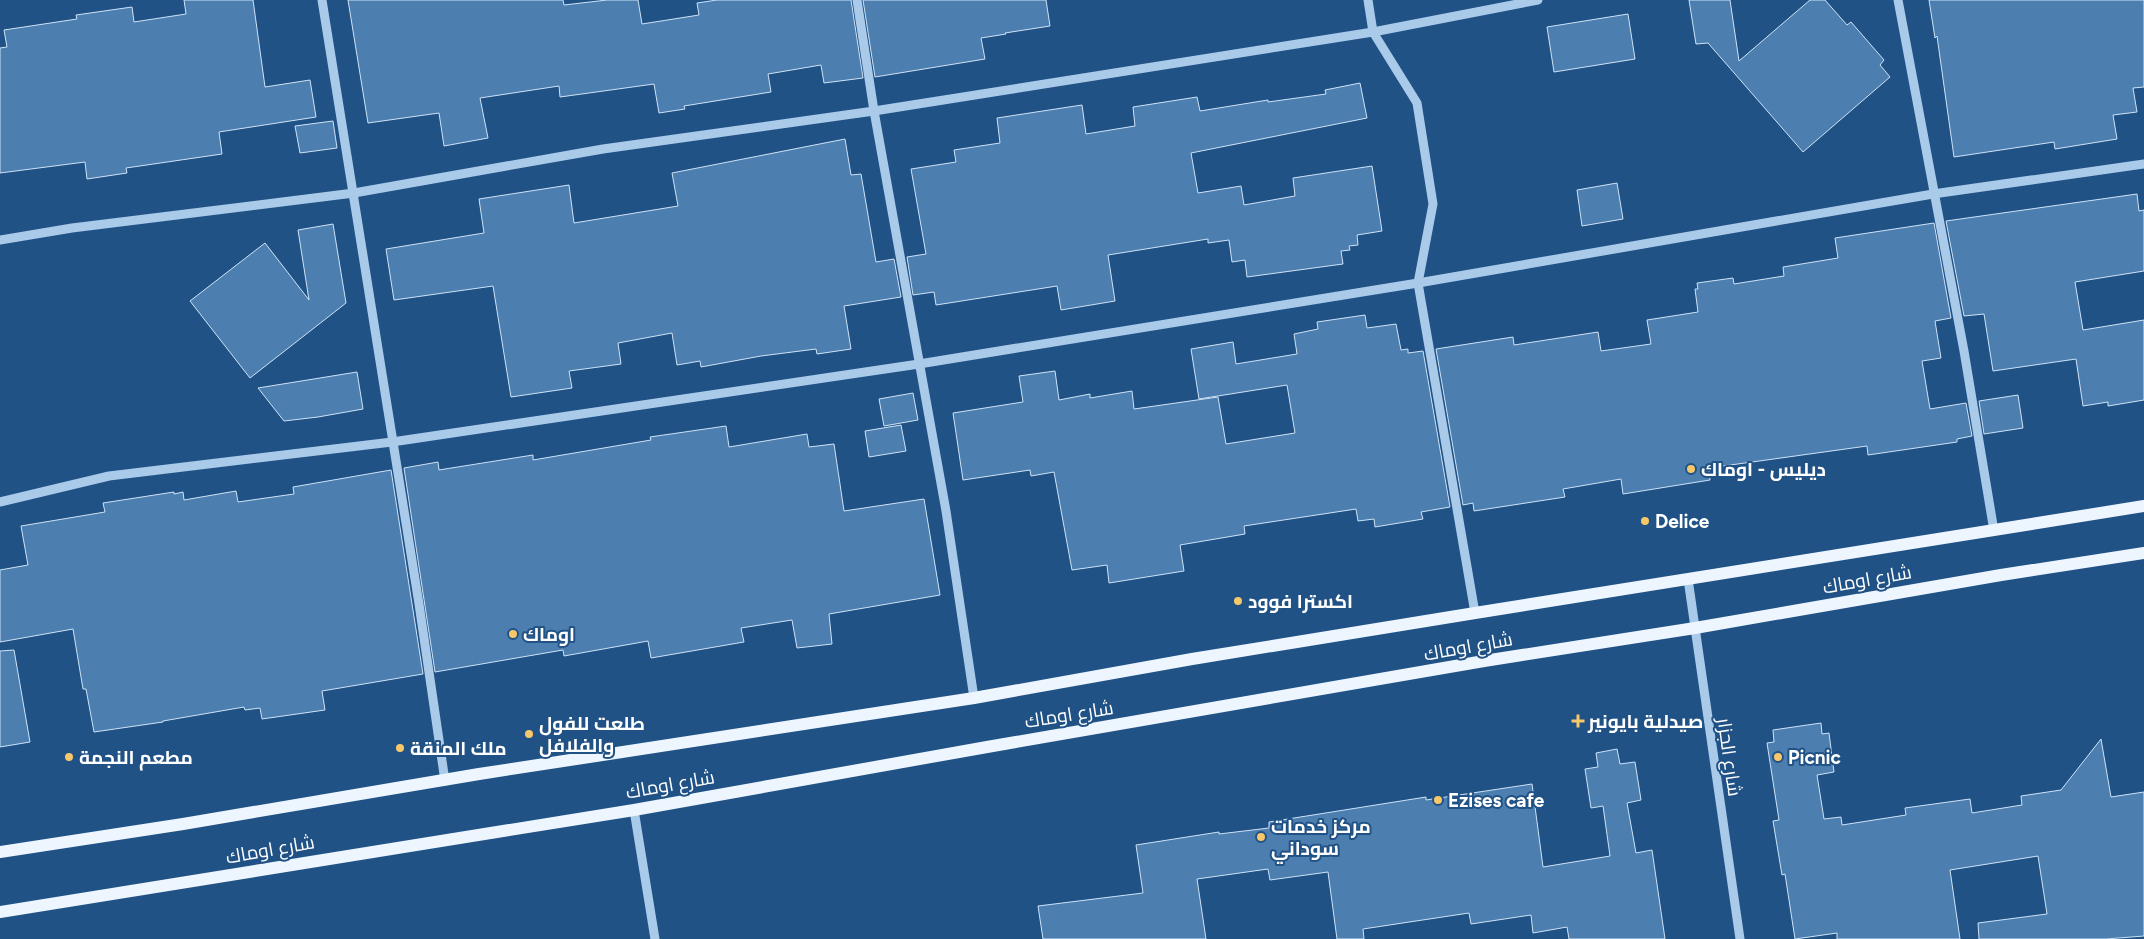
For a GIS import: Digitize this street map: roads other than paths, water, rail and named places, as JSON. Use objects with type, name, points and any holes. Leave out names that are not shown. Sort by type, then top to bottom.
[{"type":"main road","name":"شارع اوماك","points":[[0,852],[974,698],[1173,662],[2144,506]]},
{"type":"main road","name":"شارع اوماك","points":[[0,912],[634,810],[1474,663],[1695,628],[2000,574],[2144,553]]},
{"type":"street","points":[[322,0],[419,604],[445,781]]},
{"type":"street","points":[[858,0],[874,110],[946,511],[974,698]]},
{"type":"street","points":[[1368,0],[1373,32],[1417,102],[1433,204],[1418,283],[1475,613]]},
{"type":"street","points":[[0,240],[72,228],[354,193],[603,149],[874,110],[1373,32],[1538,0]]},
{"type":"street","points":[[1898,0],[1964,351],[1994,531]]},
{"type":"street","points":[[0,502],[109,476],[392,442],[919,364],[1418,283],[1933,194],[2144,164]]},
{"type":"street","name":"شارع الجزار","points":[[1688,579],[1740,939]]},
{"type":"street","points":[[634,810],[655,939]]},
{"type":"place","name":"ديليس - اوماك","points":[[1691,469]]},
{"type":"place","name":"Delice","points":[[1645,521]]},
{"type":"place","name":"اكسترا فوود","points":[[1238,601]]},
{"type":"place","name":"اوماك","points":[[513,634]]},
{"type":"place","name":"صيدلية بايونير","points":[[1578,721]]},
{"type":"place","name":"طلعت للفول والفلافل","points":[[529,734]]},
{"type":"place","name":"ملك المنقة","points":[[400,748]]},
{"type":"place","name":"مطعم النجمة","points":[[69,757]]},
{"type":"place","name":"Picnic","points":[[1778,757]]},
{"type":"place","name":"Ezises cafe","points":[[1438,800]]},
{"type":"place","name":"مركز خدمات سوداني","points":[[1261,837]]}]
